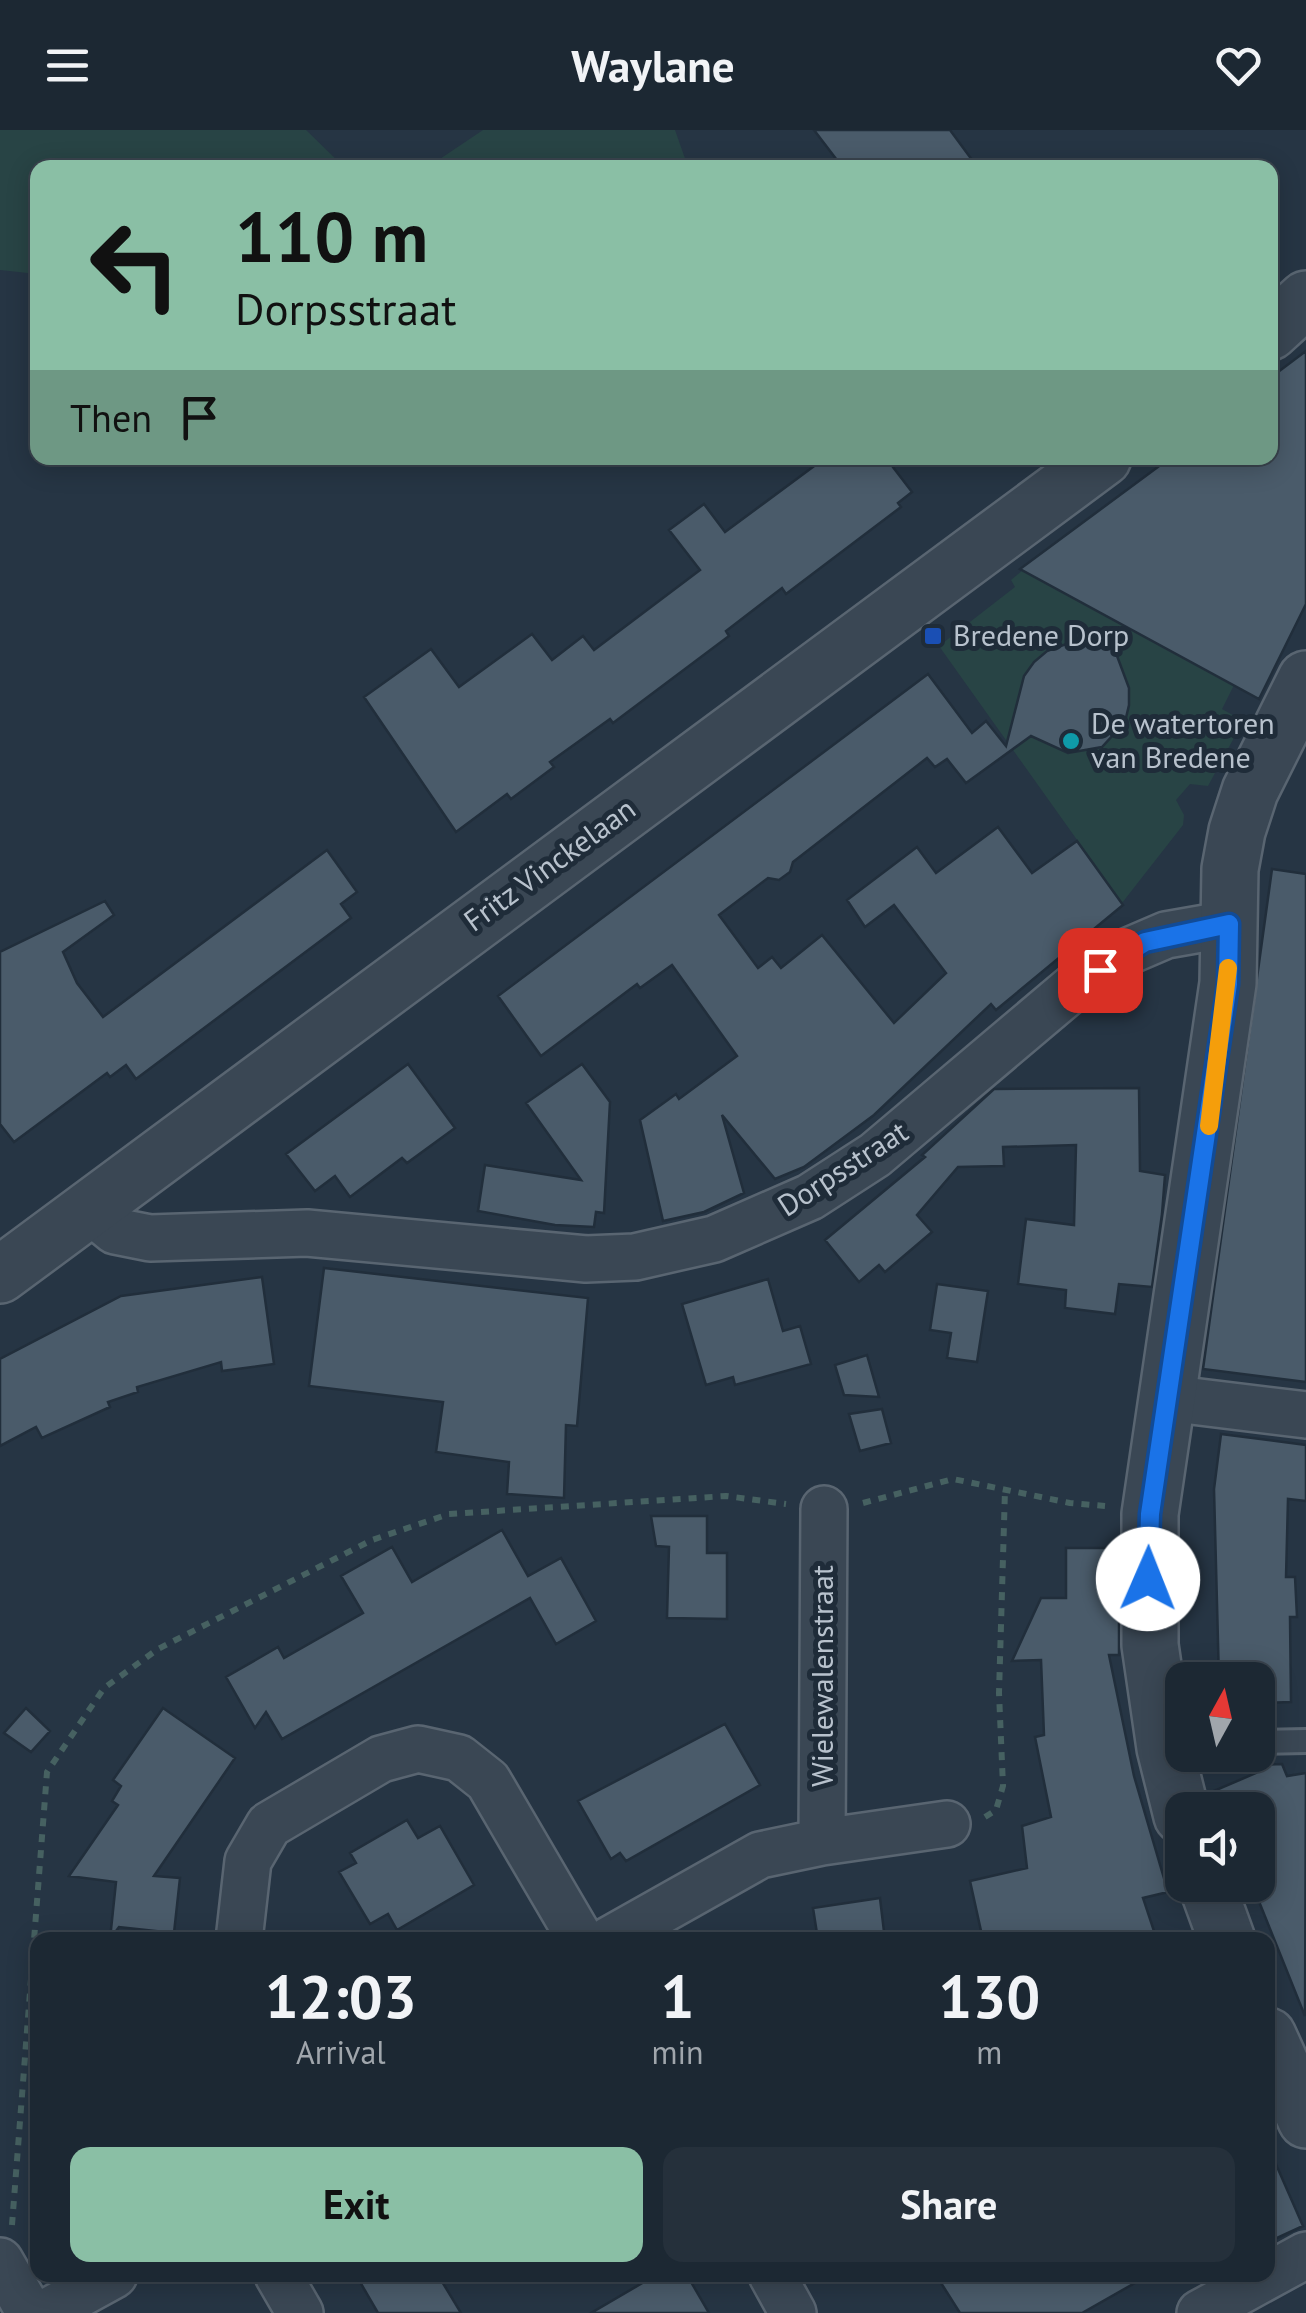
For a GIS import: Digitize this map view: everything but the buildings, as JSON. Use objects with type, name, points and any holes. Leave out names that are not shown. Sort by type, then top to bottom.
[{"type":"street","points":[[1278,325],[1306,299]]},
{"type":"street","name":"Fritz Vinckelaan","points":[[0,1275],[1094,465]]},
{"type":"street","points":[[1165,1709],[1150,1645],[1150,1514],[1226,1003],[1237,831],[1250,791],[1306,679]]},
{"type":"street","name":"Dorpsstraat","points":[[88,1209],[115,1232],[150,1238],[307,1233],[586,1259],[635,1257],[714,1239],[810,1197],[875,1155],[1075,986],[1124,953],[1166,935],[1229,924]]},
{"type":"street","points":[[1167,1398],[1306,1415]]},
{"type":"street","name":"Wielewalenstraat","points":[[822,1842],[824,1509]]},
{"type":"street","points":[[241,1932],[247,1866],[269,1826],[380,1759],[418,1749],[458,1758],[488,1781],[576,1932]]},
{"type":"street","points":[[623,1932],[760,1855],[947,1824]]},
{"type":"street","points":[[1213,1902],[1225,1932]]},
{"type":"street","points":[[1275,2051],[1306,2120]]},
{"type":"street","points":[[6,2247],[30,2313]]},
{"type":"street","points":[[1275,2272],[1306,2255]]},
{"type":"street","points":[[45,2313],[101,2282]]},
{"type":"street","points":[[282,2282],[300,2313]]},
{"type":"street","points":[[776,2282],[793,2313]]},
{"type":"street","points":[[1200,2313],[1257,2282]]},
{"type":"lane","points":[[1275,1742],[1306,1741]]},
{"type":"path","points":[[33,1932],[47,1772],[104,1688],[158,1649],[356,1548],[449,1514],[726,1496],[824,1509],[953,1479],[1150,1514]]},
{"type":"path","points":[[947,1824],[984,1818],[996,1810],[1003,1786],[999,1694],[1005,1490]]},
{"type":"path","points":[[6,2247],[30,1969]]},
{"type":"green space","points":[[0,130],[306,130],[337,160],[30,160],[30,273],[0,270]]},
{"type":"green space","points":[[483,130],[675,130],[686,160],[438,160]]},
{"type":"green space","points":[[1023,570],[1234,685],[1222,709],[1243,721],[1208,786],[1190,784],[1176,800],[1184,815],[1183,825],[1122,903],[939,646],[1015,587],[1011,580]]},
{"type":"slow traffic","points":[[1209,1126],[1228,968]]},
{"type":"place","name":"Bredene Dorp","points":[[933,636]]},
{"type":"place","name":"De watertoren van Bredene","points":[[1071,741]]},
{"type":"route","points":[[1100,970],[1145,942],[1196,928],[1229,924],[1228,984],[1150,1514],[1148,1579]]}]
